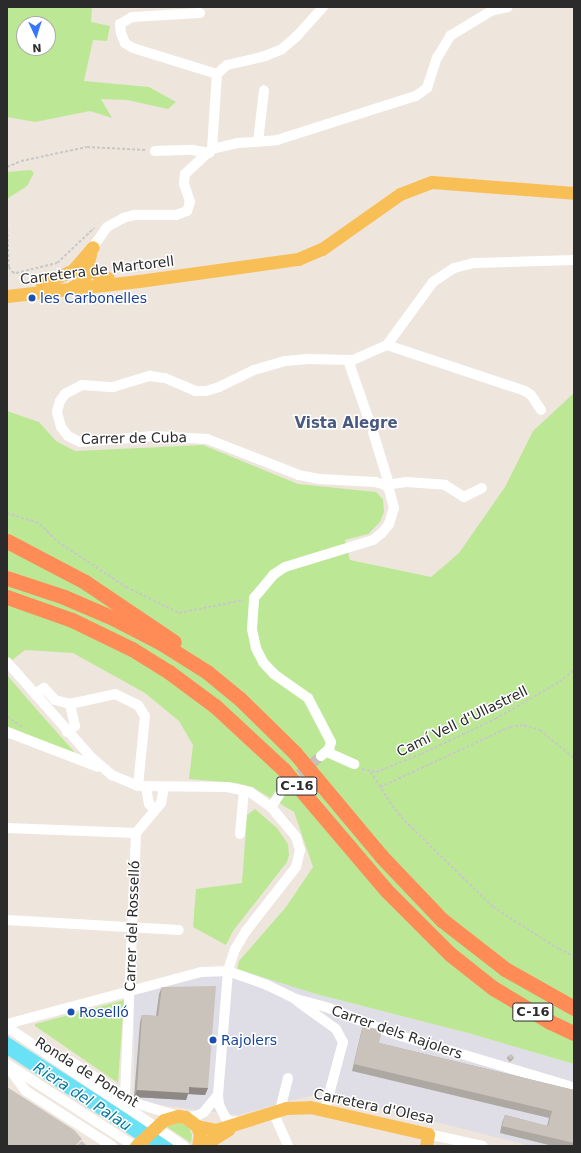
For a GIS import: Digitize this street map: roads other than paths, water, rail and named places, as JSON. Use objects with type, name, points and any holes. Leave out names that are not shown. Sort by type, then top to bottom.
[{"type":"highway","points":[[7,541],[85,582],[143,618],[181,647],[207,672]]},
{"type":"highway","name":"C-16","points":[[7,578],[64,596],[113,618],[161,643],[207,672],[240,699],[295,753],[381,856],[442,920],[505,969],[574,1008]]},
{"type":"highway","name":"C-16","points":[[7,597],[72,620],[132,649],[169,672],[215,706],[284,770],[387,891],[444,949],[493,988],[550,1022],[574,1033]]},
{"type":"main road","name":"Carretera de Martorell","points":[[7,296],[288,261],[310,255],[337,240],[400,194],[432,182],[574,194]]},
{"type":"main road","points":[[64,290],[84,280],[87,262],[93,247]]},
{"type":"main road","points":[[42,284],[73,270],[93,247]]},
{"type":"main road","points":[[87,262],[96,273],[108,278]]},
{"type":"main road","name":"Carretera de Martorell","points":[[7,289],[42,284],[183,270],[191,273]]},
{"type":"main road","name":"Carretera d'Olesa","points":[[200,1137],[216,1130],[297,1106],[325,1109],[427,1140]]},
{"type":"main road","points":[[135,1146],[161,1123],[182,1116],[200,1137]]},
{"type":"street","points":[[156,151],[211,151],[238,143],[277,140],[329,125],[422,92],[427,88],[437,58],[450,36],[491,11],[508,7]]},
{"type":"street","points":[[93,247],[107,226],[114,221],[134,215],[176,215],[187,211],[190,202],[184,183],[185,174],[211,151],[217,74],[227,65],[261,57],[282,49],[297,36],[320,8]]},
{"type":"street","points":[[200,13],[132,17],[120,24],[121,33],[125,43],[133,48],[217,74]]},
{"type":"street","points":[[258,142],[264,90]]},
{"type":"street","name":"Carrer de Cuba","points":[[482,488],[464,496],[445,485],[406,482],[387,484],[299,475],[207,439],[154,436],[80,442],[68,436],[61,427],[57,412],[65,394],[82,385],[108,388],[150,376],[165,378],[194,391],[206,390],[218,387],[254,370],[285,362],[306,359],[348,360],[366,356],[387,345],[425,291],[433,282],[454,268],[474,263],[574,260]]},
{"type":"street","points":[[387,345],[525,391],[531,395],[541,410]]},
{"type":"street","points":[[348,360],[371,428],[394,508],[388,524],[382,533],[373,540],[285,567],[273,575],[254,598],[252,629],[256,648],[263,662],[274,674],[308,698],[331,742],[331,746],[324,754],[354,764]]},
{"type":"street","points":[[7,662],[68,732],[105,770]]},
{"type":"street","points":[[35,694],[44,688],[55,700],[70,704],[115,694],[138,705],[145,716],[142,786],[149,804],[155,810]]},
{"type":"street","points":[[68,732],[75,726],[70,704]]},
{"type":"street","points":[[7,732],[142,786],[227,787],[244,790],[259,798],[271,807],[296,837],[300,855],[294,871],[240,940],[228,971],[218,1100],[200,1137]]},
{"type":"street","points":[[271,807],[285,786]]},
{"type":"street","points":[[7,828],[136,833],[161,803],[164,787]]},
{"type":"street","points":[[240,834],[244,790]]},
{"type":"street","points":[[242,810],[259,798]]},
{"type":"street","name":"Carrer del Rosselló","points":[[124,1096],[131,990],[131,927],[136,833]]},
{"type":"street","points":[[7,920],[179,930]]},
{"type":"street","points":[[7,1024],[131,990],[204,972],[228,971]]},
{"type":"street","name":"Carrer dels Rajolers","points":[[228,971],[267,985],[296,999],[329,1008],[394,1034],[569,1086]]},
{"type":"street","points":[[296,999],[336,1029],[343,1042],[325,1109]]},
{"type":"street","name":"Ronda de Ponent","points":[[7,1027],[184,1146]]},
{"type":"street","name":"Ronda de Ponent","points":[[19,1034],[39,1040],[124,1096],[142,1106],[182,1116]]},
{"type":"street","points":[[7,1065],[26,1091],[112,1146]]},
{"type":"street","points":[[7,1065],[135,1146]]},
{"type":"street","points":[[288,1078],[276,1111],[288,1146]]},
{"type":"street","points":[[182,1116],[204,1112],[218,1100]]},
{"type":"street","points":[[218,1100],[225,1117],[240,1123]]},
{"type":"street","name":"Carretera d'Olesa","points":[[427,1140],[483,1146]]},
{"type":"water","name":"Riera del Palau","points":[[7,1036],[177,1146],[147,1146],[7,1055]]},
{"type":"tunnel","points":[[288,784],[321,756]]},
{"type":"place","name":"les Carbonelles","points":[[32,298]]},
{"type":"place","name":"Roselló","points":[[71,1012]]},
{"type":"place","name":"Rajolers","points":[[213,1040]]},
{"type":"district","name":"Vista Alegre","points":[[346,424]]}]
